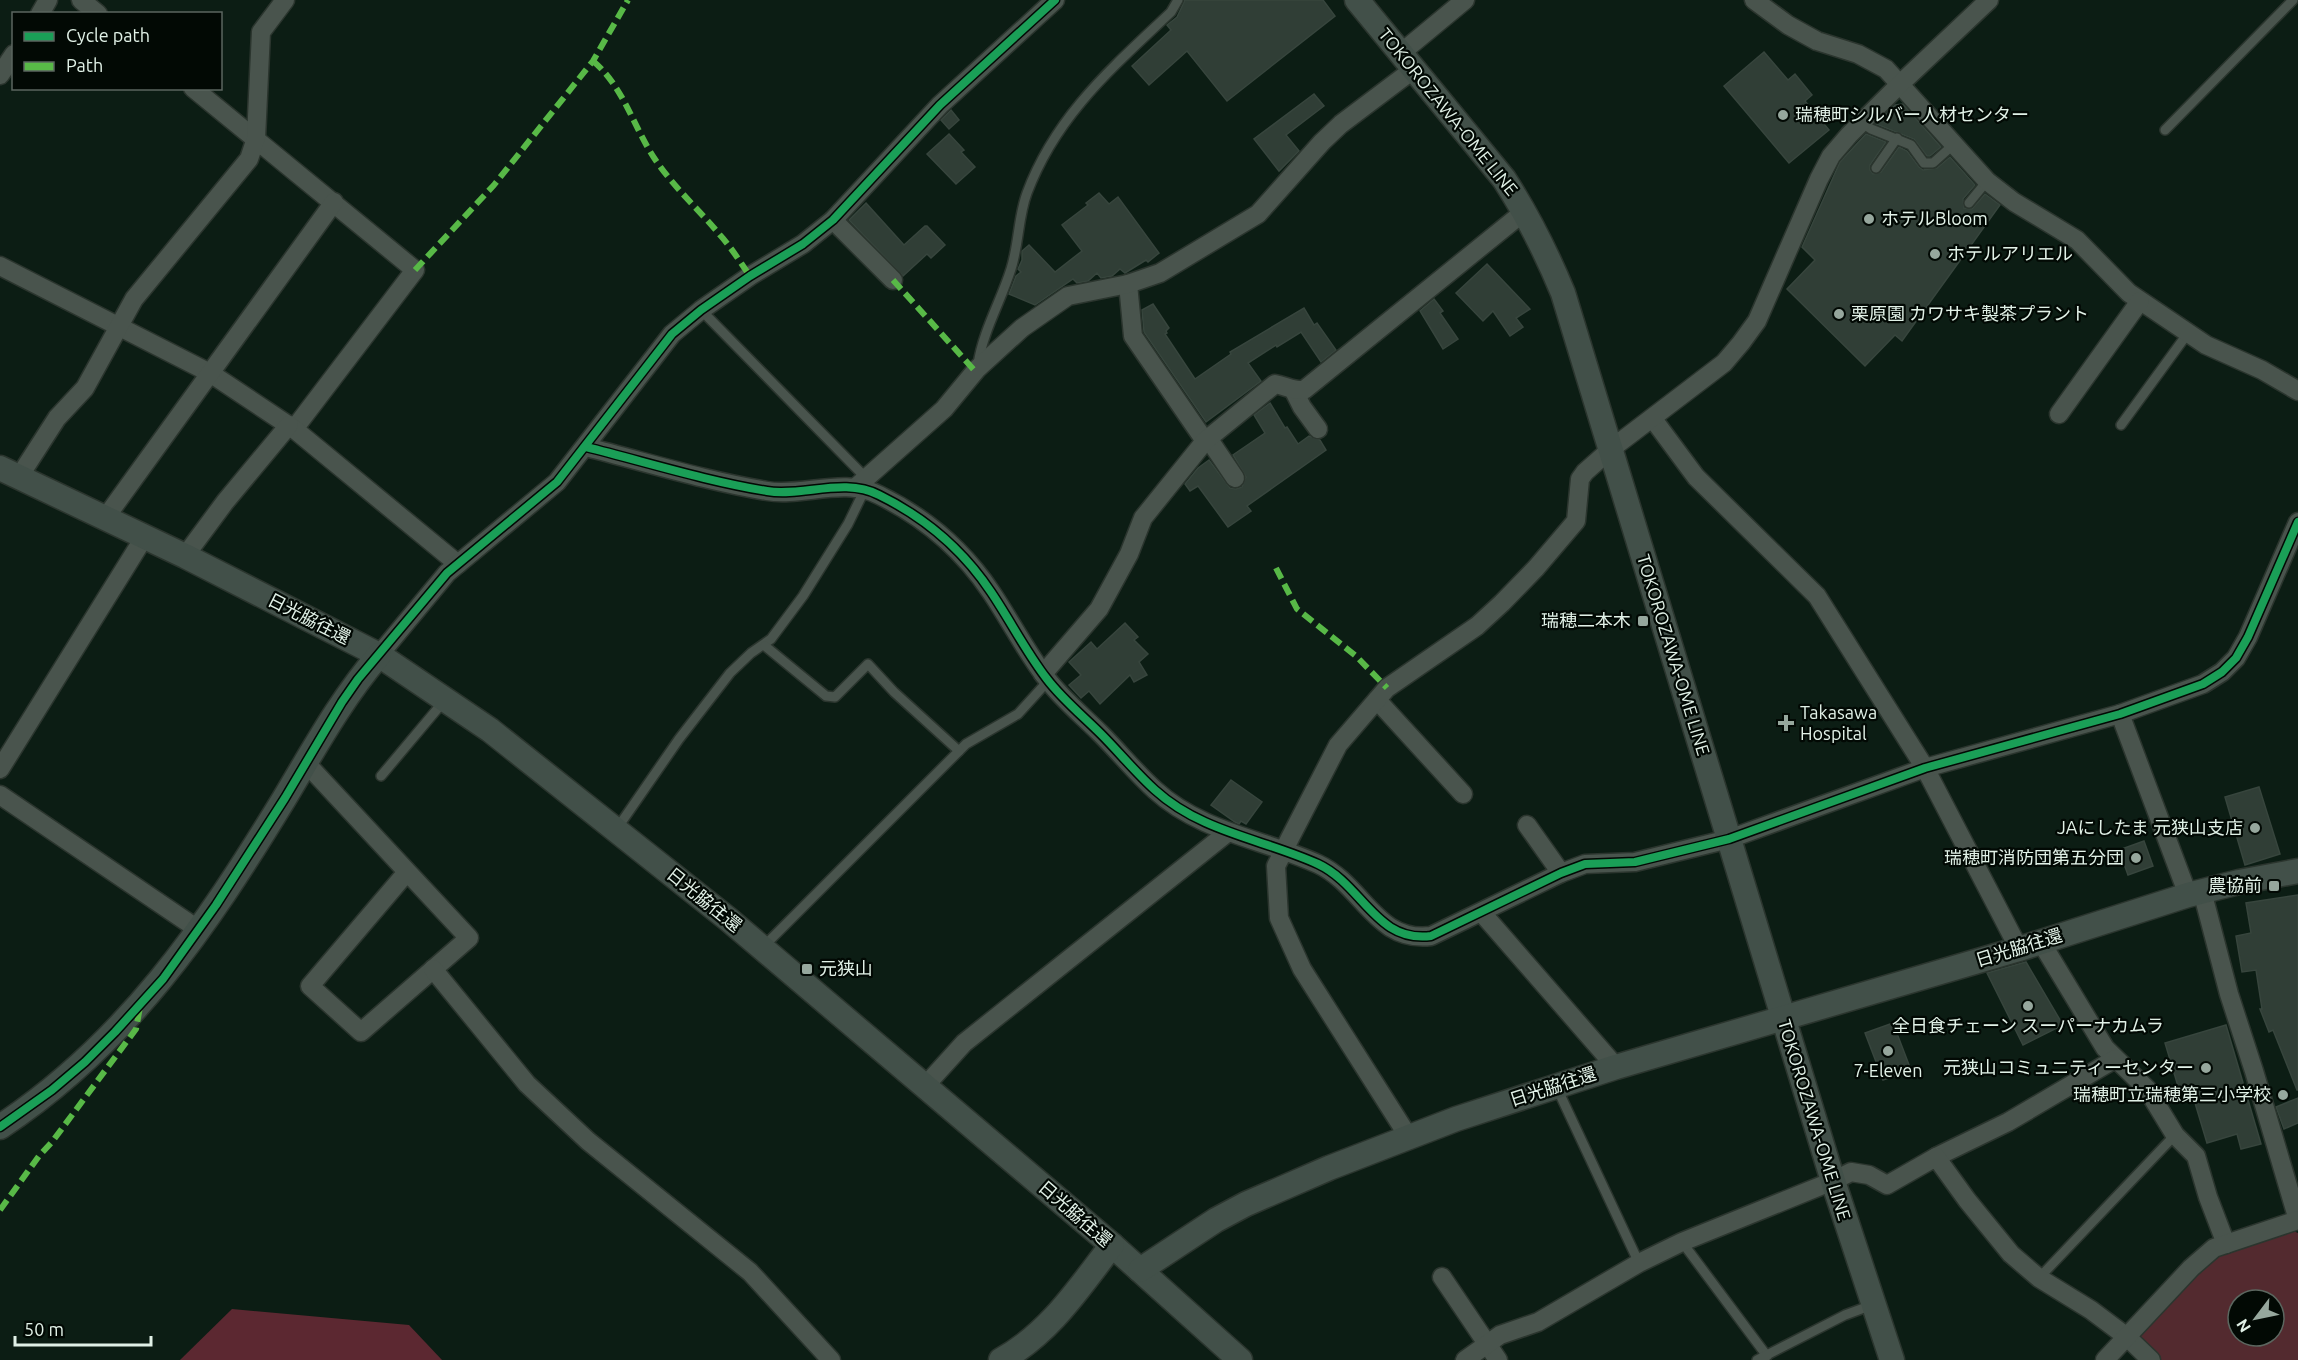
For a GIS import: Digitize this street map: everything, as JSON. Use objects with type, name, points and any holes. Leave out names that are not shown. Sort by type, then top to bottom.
[{"type":"main road","name":"TOKOROZAWA-OME LINE","points":[[1357,0],[1504,179],[1545,248],[1563,293],[1782,1018],[1872,1305],[1892,1360]]},
{"type":"main road","name":"日光脇往還","points":[[9,472],[145,536],[379,655],[490,730],[762,948],[926,1085],[1140,1270],[1216,1220],[1246,1204],[1408,1136],[1616,1067],[2030,946],[2195,893],[2298,871]]},
{"type":"main road","points":[[0,1127],[52,1090],[108,1040],[163,979],[199,930],[285,798],[342,702],[379,655]]},
{"type":"main road","points":[[1001,1360],[1015,1352],[1056,1318],[1112,1245]]},
{"type":"main road","points":[[1140,1270],[1240,1360]]},
{"type":"street","points":[[81,0],[96,12]]},
{"type":"street","points":[[9,472],[85,388],[134,299],[249,159],[255,138],[261,32],[285,0]]},
{"type":"street","points":[[379,655],[447,573],[556,482],[586,447],[672,334],[701,310],[750,276],[803,244],[833,220],[940,105],[1055,0]]},
{"type":"street","points":[[862,485],[944,409],[977,369],[1022,328],[1068,296],[1128,284],[1160,273],[1258,214],[1322,142],[1407,61],[1465,0]]},
{"type":"street","points":[[1754,0],[1788,25],[1817,41],[1858,54],[1886,69],[1987,181],[2014,202],[2077,240],[2129,293],[2206,345],[2262,370],[2298,391]]},
{"type":"street","points":[[1408,1136],[1302,969],[1279,918],[1276,866],[1283,852],[1338,745],[1387,688],[1477,626],[1536,568],[1576,521],[1580,479],[1611,449],[1724,363],[1757,321],[1831,156],[1899,85],[1989,0]]},
{"type":"street","points":[[0,75],[12,57]]},
{"type":"street","points":[[185,556],[225,502],[291,427],[415,270],[195,90]]},
{"type":"street","points":[[106,517],[334,202]]},
{"type":"street","points":[[1294,391],[1304,390],[1525,211]]},
{"type":"street","points":[[833,220],[893,280]]},
{"type":"street","points":[[0,267],[210,373],[291,427],[458,564]]},
{"type":"street","points":[[1128,284],[1133,336],[1235,478]]},
{"type":"street","points":[[2059,414],[2140,301]]},
{"type":"street","points":[[1046,677],[1099,609],[1129,554],[1143,518],[1206,440],[1275,384],[1286,386],[1294,391],[1318,429]]},
{"type":"street","points":[[1653,419],[1677,455],[1696,477],[1817,596],[1925,768],[2030,946],[2105,1048],[2147,1089],[2175,1135],[2196,1156],[2208,1197],[2226,1244]]},
{"type":"street","points":[[586,447],[770,491],[862,485],[901,507],[928,524],[964,557],[989,590],[1046,677],[1155,790],[1181,810],[1227,832],[1321,866],[1338,877],[1390,928],[1400,934],[1417,938],[1431,936],[1561,873],[1585,864],[1635,862],[1729,839],[1925,768],[2120,714],[2203,684],[2222,672],[2236,658],[2298,522]]},
{"type":"street","points":[[0,769],[145,536]]},
{"type":"street","points":[[1377,700],[1463,794]]},
{"type":"street","points":[[2105,1360],[2191,1268],[2214,1248],[2298,1220],[2254,1071],[2195,893],[2120,714]]},
{"type":"street","points":[[305,762],[469,938],[361,1032],[310,986],[407,872]]},
{"type":"street","points":[[0,795],[199,930]]},
{"type":"street","points":[[1527,825],[1561,873]]},
{"type":"street","points":[[926,1085],[964,1043],[1227,832]]},
{"type":"street","points":[[1482,913],[1616,1067]]},
{"type":"street","points":[[433,969],[527,1084],[588,1141],[750,1272],[828,1354],[831,1360]]},
{"type":"street","points":[[1465,1360],[1500,1335],[1538,1322],[1640,1263],[1682,1242],[1851,1172],[1869,1175],[1887,1185],[1936,1157],[2008,1122],[2115,1059]]},
{"type":"street","points":[[1936,1157],[2011,1254],[2039,1278],[2091,1310],[2127,1336],[2151,1360]]},
{"type":"street","points":[[1442,1277],[1498,1360]]},
{"type":"lane","points":[[977,369],[990,325],[1012,268],[1026,194],[1051,143],[1078,103],[1172,12],[1178,0]]},
{"type":"lane","points":[[2165,129],[2293,0]]},
{"type":"lane","points":[[1862,123],[1911,145],[1924,163],[1933,163],[1953,145]]},
{"type":"lane","points":[[1876,168],[1897,138]]},
{"type":"lane","points":[[1970,203],[1987,181]]},
{"type":"lane","points":[[616,830],[679,739],[730,673],[751,653],[765,646],[803,596],[848,524],[862,485],[701,310]]},
{"type":"lane","points":[[2121,425],[2188,333]]},
{"type":"lane","points":[[765,646],[826,696],[835,696],[868,664],[894,692],[959,750]]},
{"type":"lane","points":[[762,948],[959,750],[1018,714],[1046,677]]},
{"type":"lane","points":[[381,776],[446,699]]},
{"type":"lane","points":[[1556,1086],[1640,1263]]},
{"type":"lane","points":[[2039,1278],[2175,1135]]},
{"type":"lane","points":[[1682,1242],[1767,1356]]},
{"type":"lane","points":[[1757,1360],[1845,1315],[1872,1305]]},
{"type":"shaded area","points":[[2291,1230],[2298,1233],[2298,1360],[2160,1360],[2140,1341],[2139,1333],[2218,1253]]},
{"type":"shaded area","points":[[232,1309],[409,1325],[442,1360],[180,1360]]},
{"type":"building","points":[[1185,0],[1323,0],[1335,16],[1227,101],[1187,51],[1149,85],[1132,66],[1171,30],[1167,25],[1177,17]]},
{"type":"building","name":"瑞穂町シルバー人材センター","points":[[1764,52],[1788,80],[1795,74],[1812,95],[1805,101],[1829,130],[1789,163],[1724,86]]},
{"type":"building","points":[[1314,94],[1324,106],[1286,135],[1299,151],[1279,171],[1254,139]]},
{"type":"building","points":[[1903,104],[1941,147],[1930,156],[1927,156],[1914,139],[1876,124],[1895,105]]},
{"type":"building","points":[[951,110],[959,120],[949,129],[941,120]]},
{"type":"building","points":[[949,134],[964,150],[961,152],[975,167],[956,184],[927,154]]},
{"type":"building","points":[[1866,134],[1886,142],[1870,165],[1873,174],[1881,172],[1899,147],[1907,151],[1923,170],[1937,168],[1950,157],[1975,185],[1963,199],[1964,208],[1972,209],[1985,194],[2000,205],[1902,341],[1895,335],[1865,366],[1787,289],[1815,260],[1802,247],[1840,162]]},
{"type":"building","points":[[1099,193],[1109,204],[1118,197],[1159,253],[1148,262],[1146,260],[1125,273],[1120,269],[1112,276],[1101,278],[1097,273],[1088,281],[1077,283],[1073,279],[1035,305],[1009,294],[1016,276],[1021,272],[1018,269],[1022,260],[1022,251],[1029,245],[1055,272],[1082,251],[1062,225],[1088,205],[1086,203]]},
{"type":"building","points":[[866,203],[904,245],[927,226],[945,245],[931,258],[927,254],[903,276],[849,220]]},
{"type":"building","points":[[1487,264],[1530,309],[1516,318],[1523,327],[1510,336],[1493,311],[1483,321],[1456,293]]},
{"type":"building","points":[[1434,299],[1443,311],[1440,313],[1458,339],[1443,349],[1420,311]]},
{"type":"building","points":[[1153,304],[1169,328],[1165,334],[1195,379],[1231,354],[1230,352],[1304,308],[1314,325],[1317,323],[1336,350],[1321,362],[1301,332],[1277,347],[1276,345],[1248,363],[1261,381],[1206,422],[1144,332],[1142,310]]},
{"type":"building","points":[[1270,403],[1298,444],[1309,436],[1320,440],[1326,450],[1247,506],[1251,511],[1228,527],[1198,486],[1190,491],[1185,484],[1198,468],[1209,460],[1230,488],[1242,487],[1246,477],[1233,455],[1265,433],[1254,415]]},
{"type":"building","points":[[1125,623],[1138,637],[1134,640],[1148,654],[1139,662],[1147,675],[1134,682],[1130,675],[1100,704],[1089,691],[1081,698],[1069,685],[1081,675],[1069,662],[1091,642],[1097,649]]},
{"type":"building","points":[[1231,780],[1262,802],[1246,824],[1241,821],[1239,824],[1235,822],[1211,805]]},
{"type":"building","points":[[2259,787],[2280,854],[2245,865],[2225,797]]},
{"type":"building","name":"瑞穂町消防団第五分団","points":[[2144,841],[2153,866],[2128,875],[2119,850]]},
{"type":"building","points":[[2298,895],[2297,1090],[2273,1030],[2269,1032],[2260,1009],[2262,1009],[2256,970],[2242,972],[2236,936],[2251,933],[2246,903]]},
{"type":"building","points":[[2026,962],[2063,1025],[2023,1045],[1987,973]]},
{"type":"building","name":"7-Eleven","points":[[1893,1023],[1911,1070],[1883,1080],[1865,1033]]},
{"type":"building","name":"元狭山コミュニティーセンター","points":[[2226,1025],[2261,1144],[2241,1149],[2237,1134],[2207,1143],[2192,1093],[2181,1096],[2165,1043]]},
{"type":"building","points":[[2298,1098],[2298,1123],[2284,1129],[2276,1107]]},
{"type":"marked path","points":[[415,270],[494,185],[593,61],[628,0]]},
{"type":"marked path","points":[[593,61],[614,84],[659,165],[724,240],[750,276]]},
{"type":"marked path","points":[[893,280],[975,371]]},
{"type":"marked path","points":[[1276,568],[1297,609],[1356,656],[1387,688]]},
{"type":"marked path","points":[[0,1210],[136,1029],[140,1007]]},
{"type":"cycle path","points":[[0,1127],[52,1090],[85,1062],[163,979],[216,905],[358,679],[447,573],[557,482],[672,334],[701,310],[750,276],[803,244],[833,220],[940,105],[1055,0]]},
{"type":"cycle path","points":[[586,447],[744,487],[781,492],[852,488],[866,490],[896,504],[927,524],[968,562],[991,592],[1039,669],[1066,700],[1155,790],[1192,816],[1297,855],[1334,873],[1383,922],[1396,931],[1412,936],[1431,936],[1561,873],[1585,864],[1635,862],[1729,839],[1925,768],[2120,714],[2203,684],[2222,672],[2236,658],[2248,637],[2298,522]]},
{"type":"place","name":"瑞穂町シルバー人材センター","points":[[1783,115]]},
{"type":"place","name":"ホテルBloom","points":[[1869,219]]},
{"type":"place","name":"ホテルアリエル","points":[[1935,254]]},
{"type":"place","name":"栗原園 カワサキ製茶プラント","points":[[1839,314]]},
{"type":"place","name":"瑞穂二本木","points":[[1643,621]]},
{"type":"place","name":"Takasawa Hospital","points":[[1786,723]]},
{"type":"place","name":"JAにしたま 元狭山支店","points":[[2255,828]]},
{"type":"place","name":"瑞穂町消防団第五分団","points":[[2136,858]]},
{"type":"place","name":"農協前","points":[[2274,886]]},
{"type":"place","name":"元狭山","points":[[807,969]]},
{"type":"place","name":"全日食チェーン スーパーナカムラ","points":[[2028,1006]]},
{"type":"place","name":"7-Eleven","points":[[1888,1051]]},
{"type":"place","name":"元狭山コミュニティーセンター","points":[[2206,1068]]},
{"type":"place","name":"瑞穂町立瑞穂第三小学校","points":[[2283,1095]]}]
